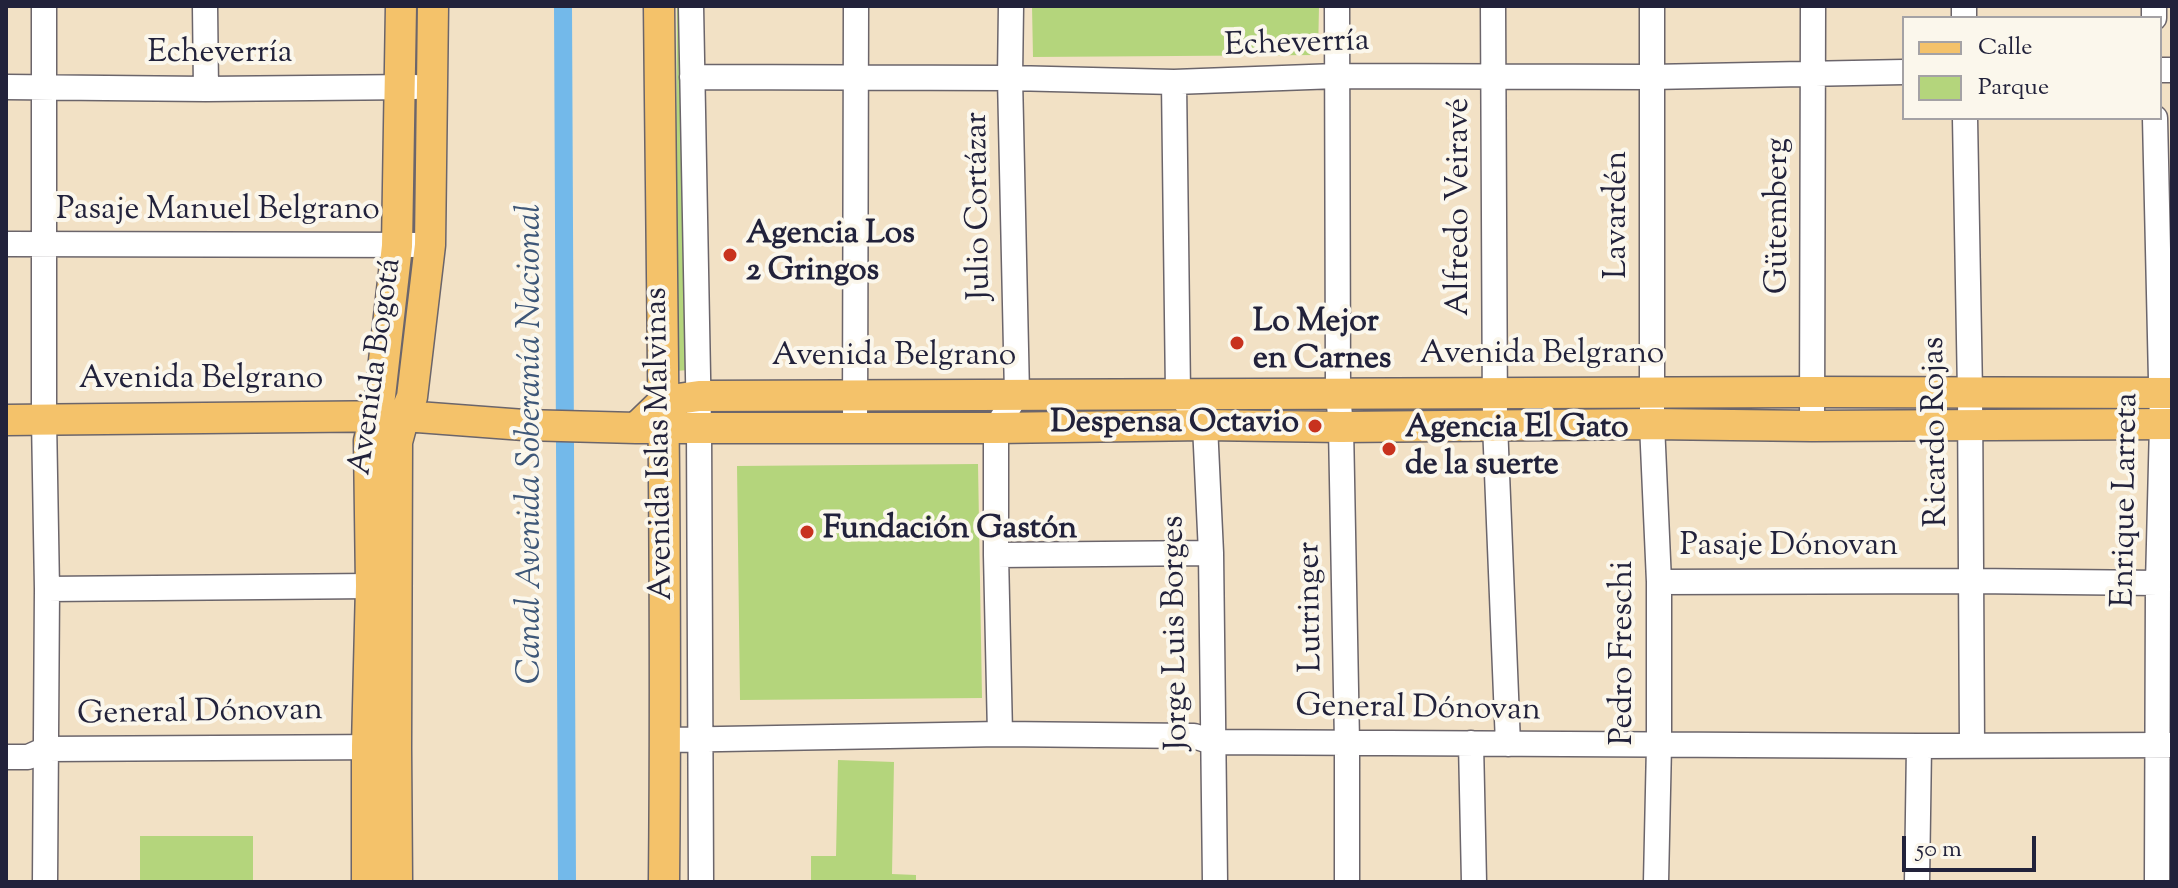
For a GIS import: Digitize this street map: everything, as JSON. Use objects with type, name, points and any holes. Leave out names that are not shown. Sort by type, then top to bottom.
[{"type":"main road","name":"Avenida Bogotá","points":[[367,882],[381,746],[397,442],[380,396],[397,246],[401,6]]},
{"type":"main road","name":"Avenida Bogotá","points":[[397,882],[381,746],[371,586],[369,441],[412,397],[430,245],[433,6]]},
{"type":"main road","name":"Avenida Islas Malvinas","points":[[659,6],[654,419],[665,740],[664,882]]},
{"type":"main road","name":"Avenida Belgrano","points":[[654,419],[699,396],[2167,393]]},
{"type":"main road","name":"Avenida Belgrano","points":[[6,420],[390,417],[584,427],[654,419],[699,428],[2167,424]]},
{"type":"street","points":[[44,6],[45,882]]},
{"type":"street","points":[[205,6],[206,89]]},
{"type":"street","name":"Avenida Islas Malvinas","points":[[691,6],[699,396],[701,882]]},
{"type":"street","points":[[855,427],[856,6]]},
{"type":"street","name":"Julio Cortázar","points":[[1011,6],[1017,394]]},
{"type":"street","points":[[1337,6],[1338,394],[1341,427]]},
{"type":"street","name":"Alfredo Veiravé","points":[[1493,6],[1495,424],[1508,744]]},
{"type":"street","name":"Lavardén","points":[[1652,6],[1652,424]]},
{"type":"street","name":"Gütemberg","points":[[1812,426],[1813,6]]},
{"type":"street","name":"Echeverría","points":[[692,77],[1174,82],[1337,76],[1651,77],[1902,72]]},
{"type":"street","points":[[1174,82],[1178,393],[1205,425]]},
{"type":"street","name":"Echeverría","points":[[6,87],[433,87]]},
{"type":"street","name":"Ricardo Rojas","points":[[1965,120],[1972,745]]},
{"type":"street","name":"Enrique Larreta","points":[[2155,120],[2167,393],[2158,583],[2165,745],[2157,882]]},
{"type":"street","name":"Pasaje Manuel Belgrano","points":[[6,244],[430,245]]},
{"type":"street","points":[[1000,734],[996,428],[1017,394]]},
{"type":"street","name":"Pedro Freschi","points":[[1652,424],[1659,582],[1656,882]]},
{"type":"street","name":"Jorge Luis Borges","points":[[1205,425],[1211,553],[1215,882]]},
{"type":"street","name":"Lutringer","points":[[1341,427],[1347,882]]},
{"type":"street","points":[[996,555],[1211,553]]},
{"type":"street","name":"Pasaje Dónovan","points":[[1659,582],[2158,583]]},
{"type":"street","points":[[47,589],[371,586]]},
{"type":"street","name":"General Dónovan","points":[[665,740],[1000,734],[1194,736],[1212,742],[2165,745]]},
{"type":"street","points":[[1471,743],[1474,882]]},
{"type":"street","name":"General Dónovan","points":[[6,757],[28,757],[46,749],[381,746]]},
{"type":"street","points":[[1917,882],[1919,746]]},
{"type":"green space","points":[[677,6],[680,6],[689,370],[675,371]]},
{"type":"green space","points":[[1032,6],[1319,6],[1318,55],[1033,57]]},
{"type":"green space","points":[[978,464],[982,698],[740,700],[737,466]]},
{"type":"green space","points":[[838,760],[894,762],[892,874],[916,875],[916,882],[811,882],[811,856],[836,856]]},
{"type":"green space","points":[[140,836],[253,836],[253,882],[140,882]]},
{"type":"waterway","name":"Canal Avenida Soberanía Nacional","points":[[563,6],[567,882]]},
{"type":"place","name":"Agencia Los 2 Gringos","points":[[730,255]]},
{"type":"place","name":"Lo Mejor en Carnes","points":[[1237,343]]},
{"type":"place","name":"Despensa Octavio","points":[[1315,426]]},
{"type":"place","name":"Agencia El Gato de la suerte","points":[[1389,449]]},
{"type":"place","name":"Fundación Gastón","points":[[807,532]]}]
